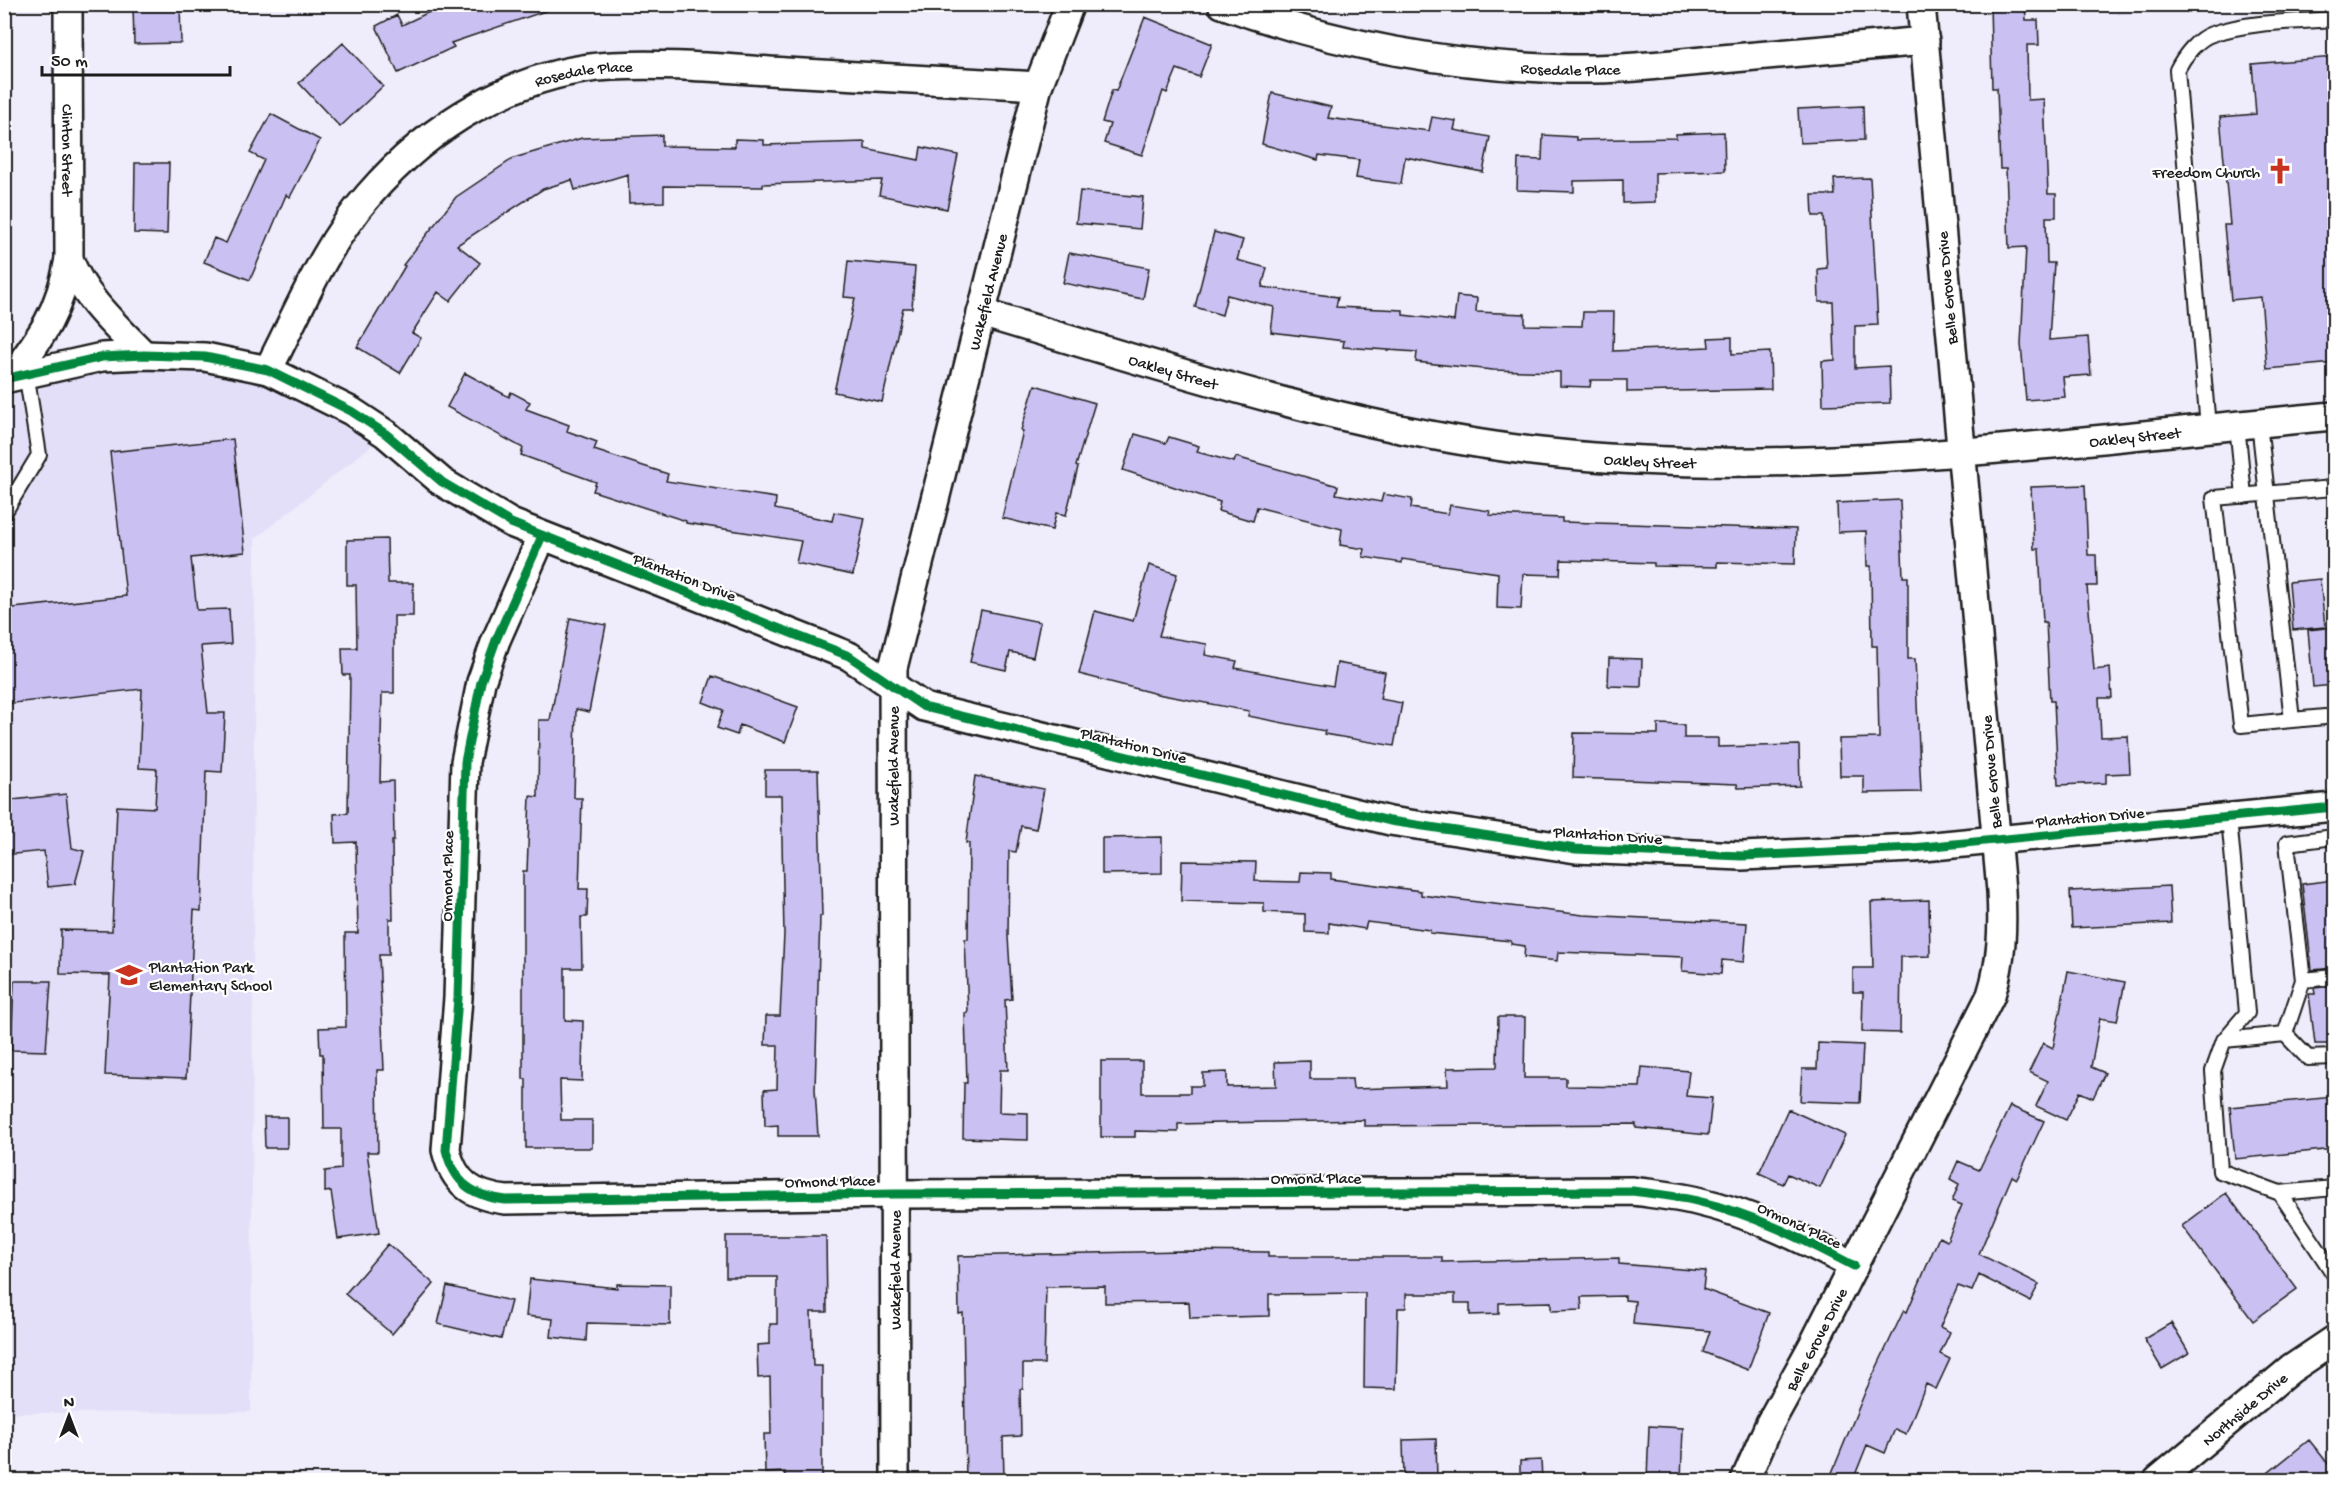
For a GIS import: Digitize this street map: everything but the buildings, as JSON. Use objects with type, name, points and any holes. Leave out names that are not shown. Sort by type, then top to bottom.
[{"type":"street","name":"Clinton Street","points":[[14,376],[57,310],[69,259],[68,4]]},
{"type":"street","name":"Wakefield Avenue","points":[[895,1480],[892,687],[899,638],[1038,86],[1070,4]]},
{"type":"street","name":"Rosedale Place","points":[[1222,4],[1311,34],[1375,47],[1446,58],[1567,69],[1634,67],[1925,41]]},
{"type":"street","name":"Belle Grove Drive","points":[[1745,1480],[1770,1423],[1854,1266],[1991,995],[2000,967],[2003,935],[1996,840],[1921,4]]},
{"type":"street","name":"Rosedale Place","points":[[268,370],[336,242],[369,195],[408,155],[440,130],[472,109],[503,93],[565,74],[610,66],[709,68],[1038,86]]},
{"type":"street","name":"Clinton Street","points":[[69,259],[75,274],[88,294],[144,355]]},
{"type":"street","name":"Oakley Street","points":[[981,313],[1283,402],[1381,426],[1481,444],[1614,458],[1733,464],[1960,450],[2334,416]]},
{"type":"street","name":"Plantation Drive","points":[[14,376],[102,357],[144,355],[205,357],[268,370],[351,411],[386,434],[442,482],[470,500],[542,536],[849,656],[912,701],[946,713],[1336,810],[1576,849],[1742,855],[1902,849],[2334,807]]},
{"type":"street","name":"Ormond Place","points":[[542,536],[496,640],[481,682],[465,762],[458,998],[446,1150],[450,1168],[463,1184],[477,1193],[490,1198],[506,1200],[894,1194],[1633,1191],[1696,1200],[1751,1216],[1805,1240],[1854,1266]]},
{"type":"street","name":"Northside Drive","points":[[2157,1480],[2291,1369],[2334,1340]]},
{"type":"lane","points":[[2208,427],[2177,70],[2184,54],[2211,34],[2259,25],[2334,19]]},
{"type":"lane","points":[[4,513],[39,455],[14,376]]},
{"type":"lane","points":[[2248,423],[2267,495],[2292,720]]},
{"type":"lane","points":[[2244,496],[2248,423]]},
{"type":"lane","points":[[2325,717],[2241,725],[2214,498],[2334,488]]},
{"type":"lane","points":[[2229,818],[2247,1013],[2224,1040],[2213,1071],[2220,1171],[2280,1194],[2334,1188]]},
{"type":"lane","points":[[2285,1034],[2303,980],[2287,843],[2334,837]]},
{"type":"lane","points":[[2303,980],[2334,977]]},
{"type":"lane","points":[[2224,1040],[2285,1034]]},
{"type":"lane","points":[[2285,1034],[2308,1058],[2334,1057]]},
{"type":"lane","points":[[2280,1194],[2332,1266]]},
{"type":"shaded area","points":[[2116,4],[2212,4],[2212,5],[2117,15]]},
{"type":"shaded area","name":"Plantation Park Elementary School","points":[[205,357],[386,434],[255,539],[251,1412],[5,1413],[4,379]]},
{"type":"cycle path","points":[[4,379],[102,357],[144,355],[205,357],[268,370],[351,411],[386,434],[442,482],[511,523],[849,656],[924,707],[1390,821],[1576,849],[1742,856],[1913,848],[2334,807]]},
{"type":"cycle path","points":[[542,536],[496,640],[481,682],[465,762],[458,998],[446,1150],[454,1171],[466,1186],[474,1191],[506,1200],[894,1194],[1633,1191],[1673,1196],[1718,1206],[1797,1237],[1854,1266]]},
{"type":"place","name":"Freedom Church","points":[[2280,171]]},
{"type":"place","name":"Plantation Park Elementary School","points":[[129,975]]}]
